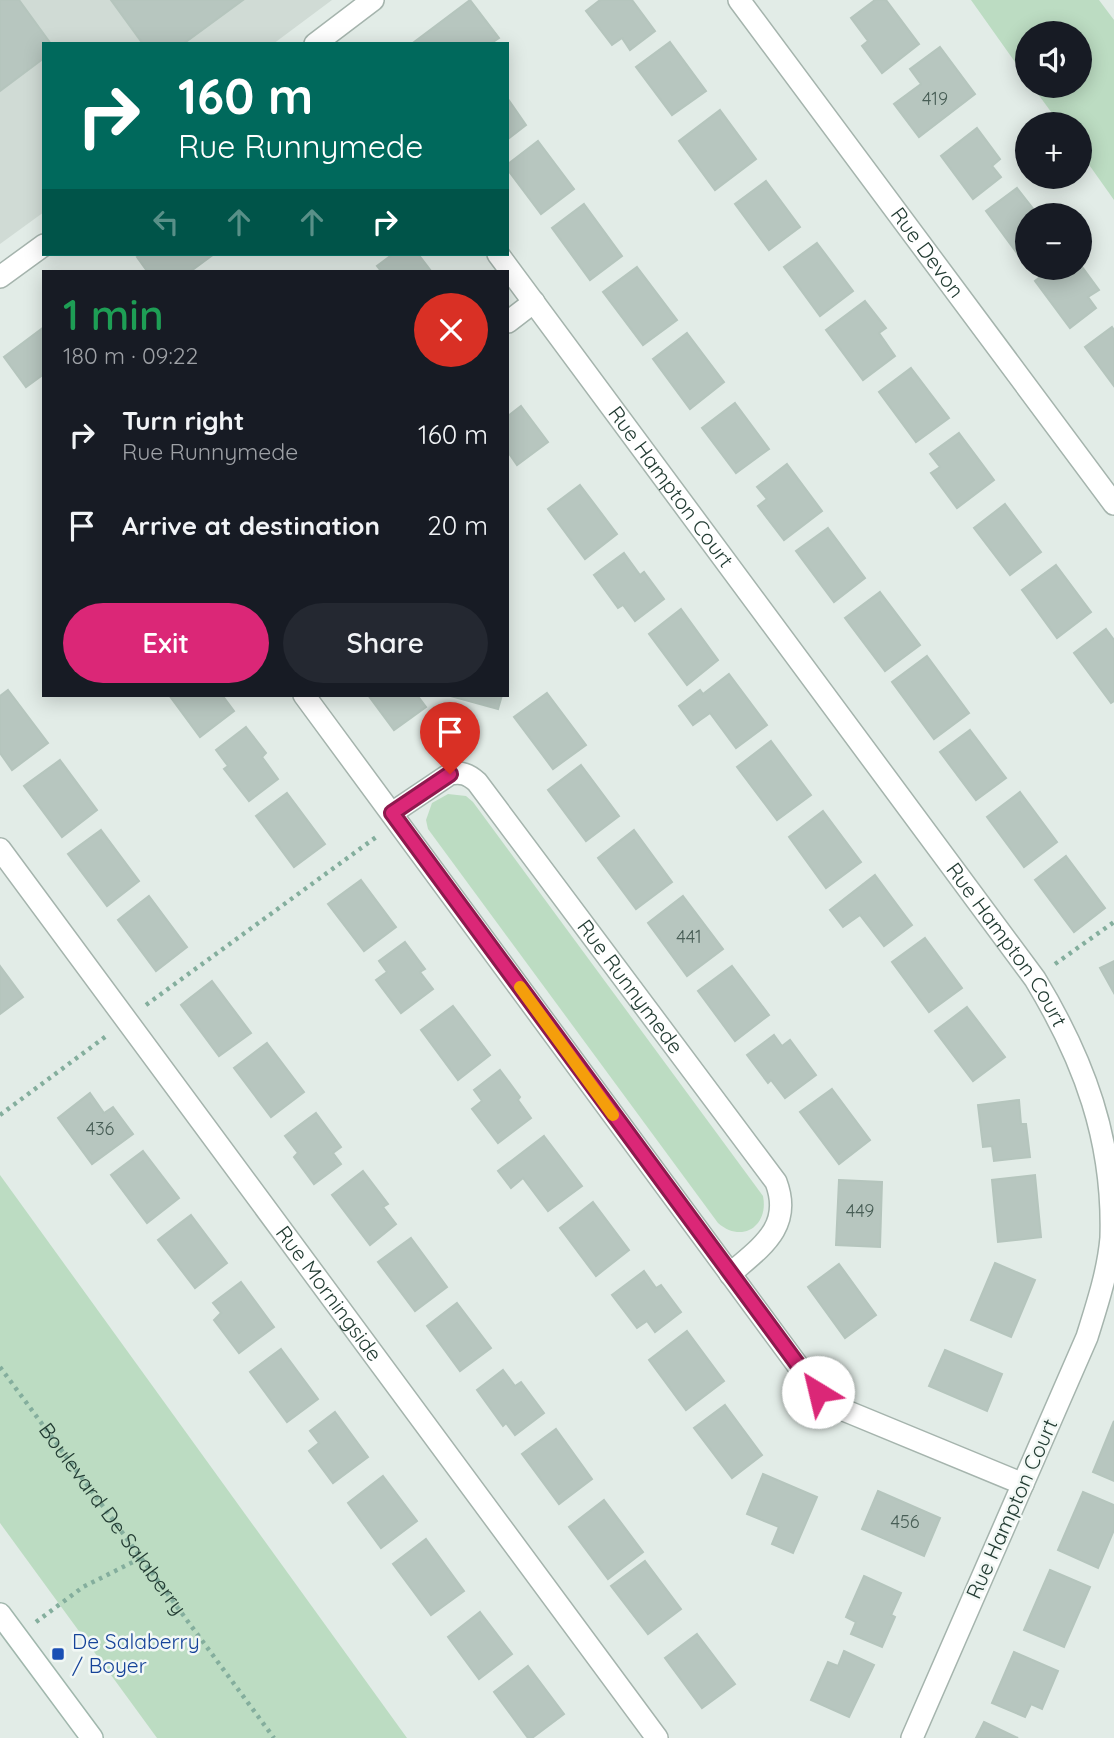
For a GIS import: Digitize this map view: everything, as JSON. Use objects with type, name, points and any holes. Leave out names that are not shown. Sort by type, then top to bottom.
[{"type":"street","points":[[328,40],[373,0]]},
{"type":"street","name":"Rue Devon","points":[[739,0],[1114,504]]},
{"type":"street","points":[[0,277],[42,246]]},
{"type":"street","name":"Rue Hampton Court","points":[[500,256],[1035,979],[1074,1047],[1100,1118],[1108,1162],[1111,1237],[1098,1301],[1087,1337],[912,1738]]},
{"type":"street","points":[[509,321],[534,302]]},
{"type":"street","points":[[305,697],[818,1392],[831,1404],[1023,1484]]},
{"type":"street","name":"Rue Runnymede","points":[[392,813],[450,774],[460,772],[470,775],[478,782],[776,1182],[782,1206],[774,1231],[730,1274]]},
{"type":"street","name":"Rue Morningside","points":[[0,849],[657,1738]]},
{"type":"street","points":[[0,1614],[92,1738]]},
{"type":"path","points":[[143,1007],[379,835]]},
{"type":"path","points":[[1035,979],[1114,922]]},
{"type":"path","points":[[0,1115],[110,1033]]},
{"type":"path","name":"Boulevard De Salaberry","points":[[0,1367],[274,1738]]},
{"type":"path","points":[[33,1624],[66,1597],[141,1558]]},
{"type":"shaded area","points":[[0,0],[332,0],[276,42],[42,42],[42,213],[0,244]]},
{"type":"green space","points":[[971,0],[1099,0],[1114,20],[1114,200],[1092,169],[1092,112],[1051,112],[1041,98],[1092,98],[1092,21],[1015,21],[1015,62]]},
{"type":"green space","points":[[448,794],[466,796],[473,802],[763,1196],[762,1216],[752,1229],[736,1232],[718,1223],[428,829],[426,820],[432,803]]},
{"type":"green space","points":[[0,1175],[407,1738],[157,1738],[0,1523]]},
{"type":"building","points":[[0,0],[19,0],[50,42],[42,42],[42,60],[0,91]]},
{"type":"building","points":[[111,0],[243,0],[186,42],[142,42]]},
{"type":"building","points":[[470,0],[499,38],[493,42],[414,42]]},
{"type":"building","points":[[600,0],[632,0],[655,31],[630,50],[622,38],[612,45],[586,11]]},
{"type":"building","points":[[875,0],[886,0],[919,44],[882,73],[862,46],[868,41],[851,18]]},
{"type":"building","points":[[670,42],[706,91],[672,115],[636,67]]},
{"type":"building","points":[[940,47],[975,94],[919,137],[894,104],[921,84],[910,69]]},
{"type":"building","points":[[509,100],[526,125],[509,138]]},
{"type":"building","points":[[720,110],[756,159],[715,190],[679,141]]},
{"type":"building","points":[[977,128],[1000,159],[992,166],[1001,177],[973,199],[941,156]]},
{"type":"building","points":[[538,141],[574,189],[541,214],[509,171],[509,163]]},
{"type":"building","points":[[766,181],[800,227],[769,250],[735,204]]},
{"type":"building","points":[[1016,189],[1029,203],[1015,203],[1015,250],[986,211]]},
{"type":"building","points":[[584,204],[622,256],[590,280],[552,228]]},
{"type":"building","points":[[817,243],[853,291],[820,316],[784,267]]},
{"type":"building","points":[[211,256],[192,270],[146,270],[137,257]]},
{"type":"building","points":[[390,256],[420,256],[430,270],[380,270],[377,266]]},
{"type":"building","points":[[637,267],[677,320],[643,345],[603,292]]},
{"type":"building","points":[[1092,280],[1099,290],[1088,297],[1096,308],[1070,328],[1035,281]]},
{"type":"building","points":[[865,301],[886,328],[879,333],[895,356],[863,380],[826,330]]},
{"type":"building","points":[[1112,327],[1114,330],[1114,386],[1085,347]]},
{"type":"building","points":[[42,328],[42,375],[26,387],[4,357]]},
{"type":"building","points":[[687,333],[724,382],[690,409],[653,359]]},
{"type":"building","points":[[911,368],[949,418],[916,442],[879,392]]},
{"type":"building","points":[[735,403],[769,449],[736,473],[702,428]]},
{"type":"building","points":[[521,406],[548,442],[517,465],[509,453],[509,415]]},
{"type":"building","points":[[959,433],[994,480],[957,508],[931,473],[940,467],[930,454]]},
{"type":"building","points":[[787,464],[822,511],[784,540],[758,506],[767,499],[757,487]]},
{"type":"building","points":[[580,485],[617,534],[585,559],[548,509]]},
{"type":"building","points":[[1005,504],[1041,552],[1010,575],[974,528]]},
{"type":"building","points":[[828,528],[865,578],[834,602],[796,551]]},
{"type":"building","points":[[624,553],[640,575],[644,572],[664,599],[635,621],[623,605],[618,608],[594,575]]},
{"type":"building","points":[[1056,565],[1091,612],[1057,638],[1022,590]]},
{"type":"building","points":[[880,592],[920,645],[885,671],[845,618]]},
{"type":"building","points":[[681,609],[718,660],[687,685],[649,634]]},
{"type":"building","points":[[1106,629],[1114,640],[1114,701],[1111,703],[1074,653]]},
{"type":"building","points":[[927,656],[969,713],[934,739],[892,682]]},
{"type":"building","points":[[729,674],[767,725],[736,748],[710,713],[693,725],[679,706],[700,690],[703,694]]},
{"type":"building","points":[[8,690],[48,743],[12,770],[0,753],[0,696]]},
{"type":"building","points":[[547,693],[586,745],[553,769],[514,717]]},
{"type":"building","points":[[170,697],[224,697],[234,711],[200,737]]},
{"type":"building","points":[[369,697],[418,697],[426,707],[394,730]]},
{"type":"building","points":[[454,697],[501,697],[498,709]]},
{"type":"building","points":[[246,727],[266,753],[262,757],[278,779],[249,801],[224,769],[228,766],[216,750]]},
{"type":"building","points":[[970,730],[1006,778],[976,800],[940,752]]},
{"type":"building","points":[[771,741],[811,795],[777,820],[737,767]]},
{"type":"building","points":[[60,760],[97,810],[62,837],[24,786]]},
{"type":"building","points":[[581,765],[619,816],[586,841],[548,790]]},
{"type":"building","points":[[1020,792],[1057,842],[1024,867],[987,817]]},
{"type":"building","points":[[287,793],[325,844],[294,867],[256,816]]},
{"type":"building","points":[[823,811],[861,862],[826,888],[789,837]]},
{"type":"building","points":[[101,830],[139,881],[107,906],[68,854]]},
{"type":"building","points":[[634,830],[672,882],[636,909],[598,858]]},
{"type":"building","points":[[1066,856],[1105,908],[1074,932],[1035,880]]},
{"type":"building","points":[[875,875],[912,925],[884,946],[860,915],[843,927],[830,910]]},
{"type":"building","points":[[361,880],[396,927],[364,951],[328,904]]},
{"type":"building","points":[[149,896],[187,947],[156,971],[118,920]]},
{"type":"building","points":[[683,896],[723,949],[687,976],[648,923]]},
{"type":"building","points":[[925,938],[962,988],[929,1012],[892,962]]},
{"type":"building","points":[[405,942],[425,969],[420,972],[433,989],[401,1013],[376,980],[387,972],[379,961]]},
{"type":"building","points":[[1114,961],[1114,993],[1100,968]]},
{"type":"building","points":[[0,966],[23,997],[0,1014]]},
{"type":"building","points":[[732,966],[769,1015],[735,1041],[698,991]]},
{"type":"building","points":[[212,981],[251,1033],[219,1056],[181,1005]]},
{"type":"building","points":[[453,1006],[490,1055],[458,1080],[421,1030]]},
{"type":"building","points":[[967,1007],[1005,1057],[973,1081],[935,1031]]},
{"type":"building","points":[[774,1035],[782,1046],[790,1040],[816,1075],[785,1098],[771,1080],[768,1083],[747,1055]]},
{"type":"building","points":[[267,1043],[304,1092],[271,1117],[234,1068]]},
{"type":"building","points":[[500,1070],[520,1097],[518,1100],[531,1118],[498,1143],[472,1109],[482,1101],[474,1090]]},
{"type":"building","points":[[832,1089],[870,1140],[839,1164],[800,1112]]},
{"type":"building","points":[[90,1093],[104,1113],[113,1107],[133,1134],[92,1164],[58,1118]]},
{"type":"building","points":[[1019,1100],[1021,1124],[1026,1124],[1030,1157],[994,1161],[992,1146],[983,1147],[978,1105]]},
{"type":"building","points":[[316,1113],[341,1147],[333,1153],[341,1164],[314,1184],[294,1157],[298,1153],[285,1136]]},
{"type":"building","points":[[544,1136],[582,1186],[548,1211],[523,1178],[511,1188],[498,1171]]},
{"type":"building","points":[[143,1151],[179,1198],[147,1223],[111,1175]]},
{"type":"building","points":[[363,1171],[388,1204],[383,1207],[396,1224],[370,1245],[332,1195]]},
{"type":"building","points":[[1035,1175],[1041,1237],[998,1242],[992,1180]]},
{"type":"building","points":[[839,1180],[882,1182],[880,1247],[836,1245]]},
{"type":"building","points":[[593,1202],[629,1250],[596,1276],[560,1228]]},
{"type":"building","points":[[191,1215],[227,1263],[195,1288],[158,1240]]},
{"type":"building","points":[[411,1238],[447,1287],[415,1311],[378,1262]]},
{"type":"building","points":[[995,1263],[1035,1280],[1011,1337],[971,1320]]},
{"type":"building","points":[[839,1264],[876,1315],[845,1338],[808,1287]]},
{"type":"building","points":[[644,1271],[656,1288],[661,1285],[681,1312],[655,1332],[647,1321],[637,1328],[612,1295]]},
{"type":"building","points":[[241,1282],[274,1327],[239,1353],[214,1320],[221,1313],[213,1303]]},
{"type":"building","points":[[457,1303],[491,1348],[460,1371],[427,1326]]},
{"type":"building","points":[[687,1331],[724,1381],[686,1410],[649,1360]]},
{"type":"building","points":[[281,1349],[318,1399],[287,1422],[250,1372]]},
{"type":"building","points":[[945,1350],[1002,1374],[987,1411],[929,1386]]},
{"type":"building","points":[[503,1370],[515,1386],[521,1382],[544,1413],[515,1435],[506,1423],[503,1426],[477,1390]]},
{"type":"building","points":[[725,1405],[762,1455],[732,1478],[694,1428]]},
{"type":"building","points":[[335,1412],[368,1457],[333,1483],[309,1451],[319,1443],[310,1431]]},
{"type":"building","points":[[1114,1421],[1114,1481],[1093,1472]]},
{"type":"building","points":[[556,1429],[592,1479],[559,1504],[522,1454]]},
{"type":"building","points":[[763,1474],[817,1497],[793,1553],[772,1544],[779,1527],[747,1514]]},
{"type":"building","points":[[383,1476],[417,1521],[381,1548],[348,1503]]},
{"type":"building","points":[[878,1491],[940,1518],[924,1556],[862,1529]]},
{"type":"building","points":[[1083,1492],[1114,1505],[1114,1530],[1098,1568],[1058,1550]]},
{"type":"building","points":[[604,1500],[643,1552],[608,1579],[569,1527]]},
{"type":"building","points":[[426,1539],[464,1591],[431,1615],[393,1564]]},
{"type":"building","points":[[645,1561],[681,1609],[648,1634],[611,1586]]},
{"type":"building","points":[[1050,1570],[1090,1587],[1064,1647],[1024,1630]]},
{"type":"building","points":[[864,1576],[901,1593],[891,1615],[895,1617],[882,1647],[851,1634],[856,1622],[846,1617]]},
{"type":"building","points":[[480,1612],[512,1654],[479,1679],[448,1637]]},
{"type":"building","points":[[697,1634],[735,1684],[702,1708],[665,1658]]},
{"type":"building","points":[[844,1651],[874,1665],[849,1717],[811,1700],[828,1662],[838,1666]]},
{"type":"building","points":[[1014,1652],[1058,1671],[1042,1709],[1031,1704],[1025,1717],[992,1703]]},
{"type":"building","points":[[528,1666],[564,1714],[532,1738],[528,1738],[494,1692]]},
{"type":"building","points":[[984,1722],[1018,1738],[976,1738]]},
{"type":"slow traffic","points":[[520,987],[613,1115]]},
{"type":"place","name":"De Salaberry / Boyer","points":[[58,1654]]},
{"type":"route","points":[[450,774],[392,813],[818,1392]]}]
